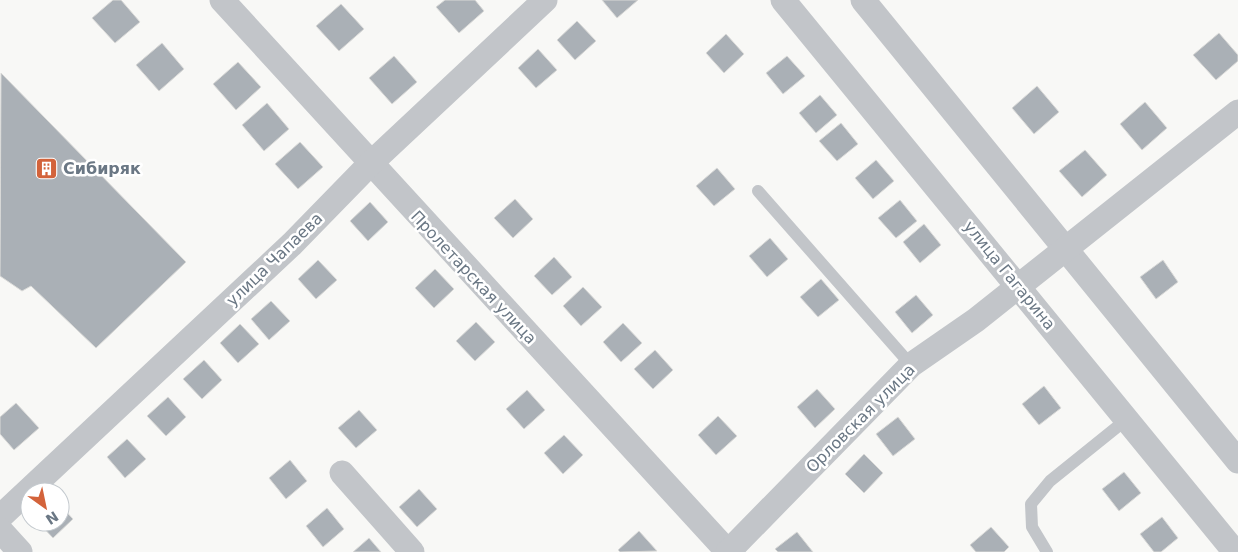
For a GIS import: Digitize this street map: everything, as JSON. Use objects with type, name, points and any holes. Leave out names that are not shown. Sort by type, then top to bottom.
[{"type":"street","name":"Пролетарская улица","points":[[222,0],[370,164],[728,552]]},
{"type":"street","name":"улица Чапаева","points":[[0,517],[292,244],[370,164],[545,0]]},
{"type":"street","name":"улица Гагарина","points":[[783,0],[1235,552]]},
{"type":"street","points":[[863,0],[1238,461]]},
{"type":"street","name":"Орловская улица","points":[[728,552],[911,365],[976,320],[1238,112]]},
{"type":"street","points":[[342,473],[412,552]]},
{"type":"street","points":[[0,530],[20,552]]},
{"type":"lane","points":[[758,191],[911,365]]},
{"type":"lane","points":[[1048,552],[1032,528],[1031,504],[1050,481],[1127,419]]},
{"type":"building","points":[[113,0],[121,0],[140,22],[115,43],[92,18]]},
{"type":"building","points":[[445,0],[475,0],[484,11],[459,33],[436,7]]},
{"type":"building","points":[[602,0],[638,0],[617,18]]},
{"type":"building","points":[[341,4],[364,29],[339,51],[316,26]]},
{"type":"building","points":[[577,21],[596,41],[575,60],[557,40]]},
{"type":"building","points":[[1219,33],[1238,55],[1238,61],[1216,80],[1193,55]]},
{"type":"building","points":[[726,34],[744,54],[724,73],[706,53]]},
{"type":"building","points":[[162,43],[184,69],[159,91],[136,65]]},
{"type":"building","points":[[538,49],[557,70],[536,88],[518,68]]},
{"type":"building","points":[[394,56],[417,82],[392,104],[369,78]]},
{"type":"building","points":[[787,56],[805,76],[783,94],[766,73]]},
{"type":"building","points":[[238,62],[261,87],[236,110],[213,84]]},
{"type":"building","name":"Сибиряк","points":[[1,73],[186,262],[96,348],[31,286],[22,291],[0,276]]},
{"type":"building","points":[[1037,86],[1059,112],[1034,134],[1012,108]]},
{"type":"building","points":[[820,95],[837,115],[816,133],[799,113]]},
{"type":"building","points":[[1145,102],[1167,128],[1142,150],[1120,124]]},
{"type":"building","points":[[267,103],[289,129],[264,151],[242,125]]},
{"type":"building","points":[[841,123],[858,144],[837,161],[819,141]]},
{"type":"building","points":[[300,142],[323,167],[298,189],[275,164]]},
{"type":"building","points":[[1085,150],[1107,175],[1082,197],[1059,171]]},
{"type":"building","points":[[876,160],[894,181],[873,199],[855,178]]},
{"type":"building","points":[[717,168],[735,189],[714,206],[696,186]]},
{"type":"building","points":[[515,199],[533,219],[513,238],[494,218]]},
{"type":"building","points":[[900,200],[917,221],[896,238],[878,218]]},
{"type":"building","points":[[370,202],[388,222],[368,241],[350,221]]},
{"type":"building","points":[[924,224],[941,245],[920,263],[903,242]]},
{"type":"building","points":[[770,238],[788,259],[767,277],[749,256]]},
{"type":"building","points":[[554,257],[572,277],[552,295],[534,276]]},
{"type":"building","points":[[318,260],[337,280],[316,299],[298,279]]},
{"type":"building","points":[[1163,260],[1178,282],[1156,299],[1140,277]]},
{"type":"building","points":[[435,269],[454,289],[434,308],[415,288]]},
{"type":"building","points":[[821,279],[839,300],[818,317],[800,297]]},
{"type":"building","points":[[583,287],[602,307],[581,326],[563,306]]},
{"type":"building","points":[[916,295],[933,315],[912,333],[895,312]]},
{"type":"building","points":[[271,301],[290,321],[269,340],[251,319]]},
{"type":"building","points":[[476,322],[495,342],[475,361],[456,341]]},
{"type":"building","points":[[623,323],[642,343],[621,362],[603,342]]},
{"type":"building","points":[[240,324],[259,344],[238,363],[220,343]]},
{"type":"building","points":[[655,350],[673,370],[653,389],[634,369]]},
{"type":"building","points":[[204,360],[222,380],[202,399],[183,379]]},
{"type":"building","points":[[1044,386],[1061,408],[1039,425],[1022,404]]},
{"type":"building","points":[[817,389],[835,409],[815,428],[797,407]]},
{"type":"building","points":[[527,390],[545,410],[524,429],[506,409]]},
{"type":"building","points":[[168,397],[186,417],[166,436],[147,416]]},
{"type":"building","points":[[16,403],[39,428],[14,450],[0,434],[0,417]]},
{"type":"building","points":[[359,410],[377,430],[356,448],[338,428]]},
{"type":"building","points":[[718,416],[737,436],[716,455],[698,435]]},
{"type":"building","points":[[898,417],[915,439],[893,456],[876,434]]},
{"type":"building","points":[[564,435],[583,455],[563,474],[544,453]]},
{"type":"building","points":[[127,439],[146,459],[125,478],[107,457]]},
{"type":"building","points":[[864,454],[883,473],[864,493],[845,474]]},
{"type":"building","points":[[290,460],[307,481],[286,499],[269,478]]},
{"type":"building","points":[[1124,472],[1141,493],[1119,511],[1102,489]]},
{"type":"building","points":[[419,489],[437,509],[417,527],[399,507]]},
{"type":"building","points":[[327,508],[344,529],[323,547],[306,526]]},
{"type":"building","points":[[1162,517],[1178,538],[1161,552],[1154,552],[1140,534]]},
{"type":"building","points":[[991,527],[1009,547],[1004,552],[976,552],[970,545]]},
{"type":"building","points":[[639,531],[657,551],[620,552],[618,550]]},
{"type":"building","points":[[47,532],[59,532],[53,538]]},
{"type":"building","points":[[797,532],[813,552],[778,552],[775,549]]},
{"type":"building","points":[[369,538],[381,552],[353,552]]},
{"type":"place","name":"Сибиряк","points":[[47,168]]}]
